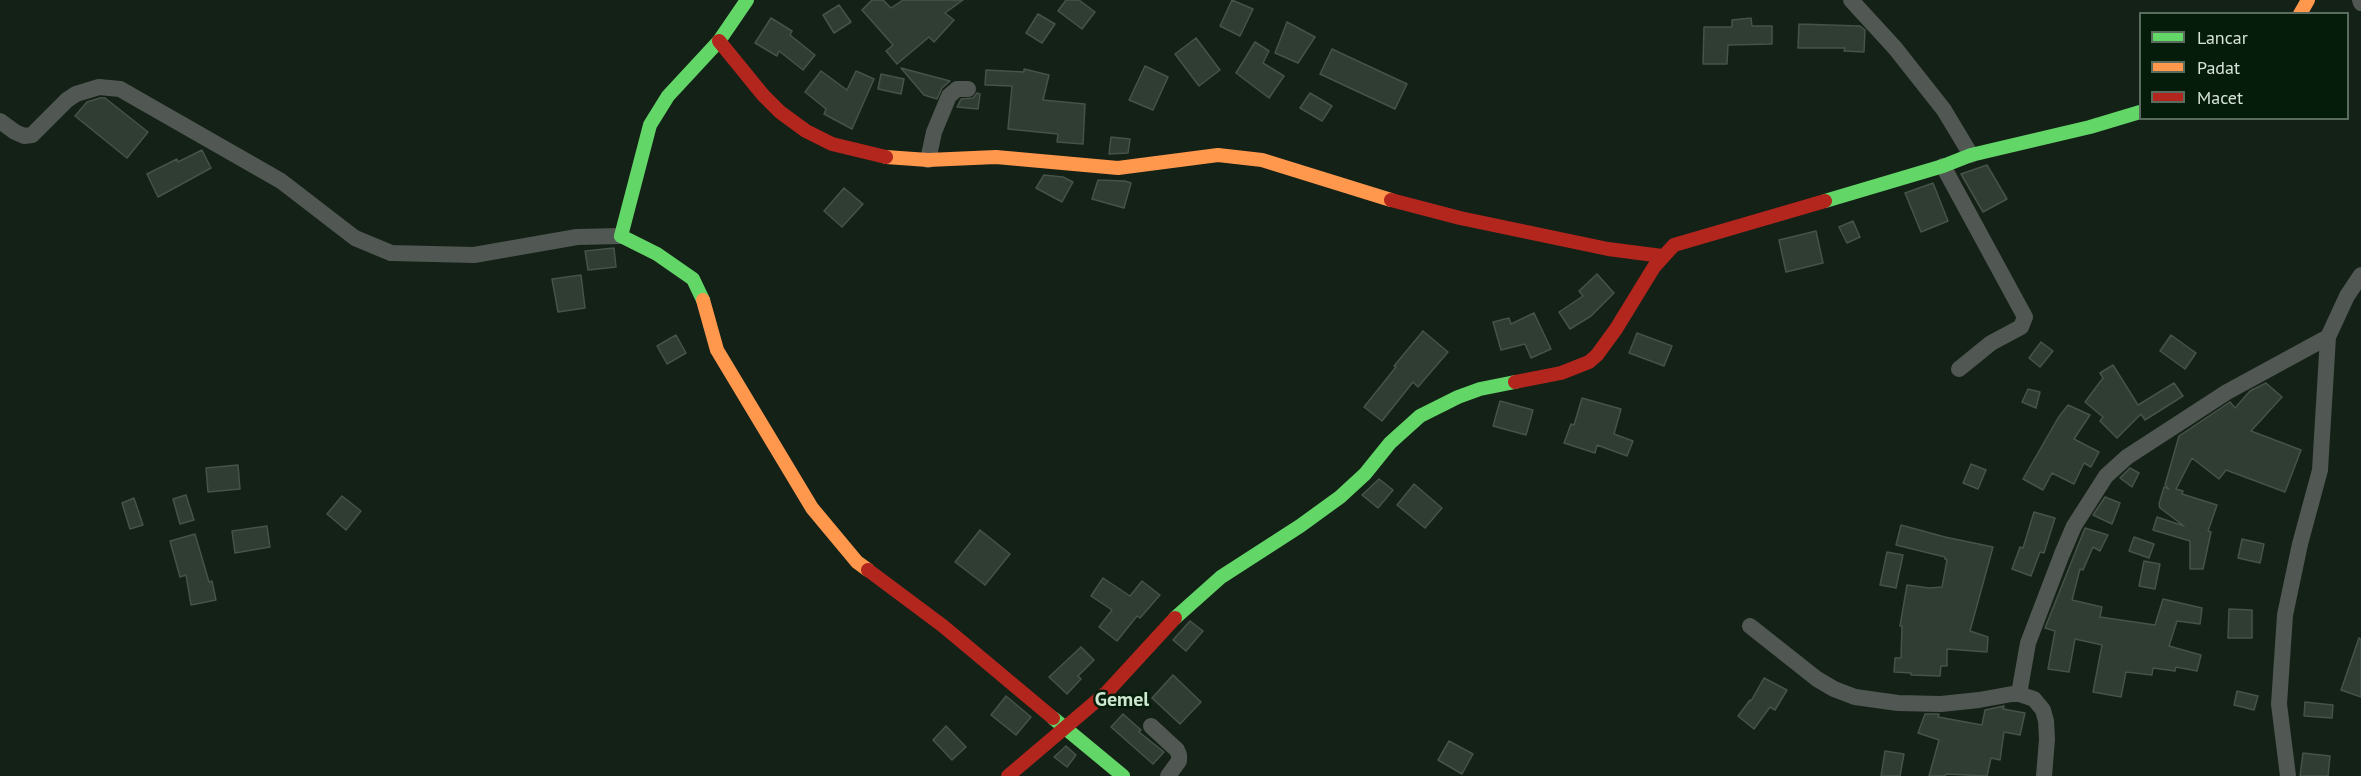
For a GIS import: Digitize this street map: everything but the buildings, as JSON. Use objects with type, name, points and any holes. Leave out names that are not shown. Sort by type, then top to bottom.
[{"type":"street","points":[[621,236],[650,125],[668,96],[719,41],[747,0]]},
{"type":"street","points":[[1851,0],[1895,48],[1944,111],[1971,154]]},
{"type":"street","points":[[719,41],[763,95],[780,112],[806,131],[832,144],[890,158],[928,160],[996,157],[1118,168],[1218,155],[1263,160],[1351,189],[1460,219],[1608,249],[1662,256]]},
{"type":"street","points":[[0,121],[24,136],[32,135],[75,94],[99,87],[120,89],[281,182],[332,223],[355,238],[392,253],[474,255],[577,237],[621,236],[657,254],[693,279],[702,295],[717,350],[812,508],[857,562],[943,626],[1123,776]]},
{"type":"street","points":[[928,160],[934,132],[949,96],[957,89],[968,89]]},
{"type":"street","points":[[1008,776],[1067,729],[1107,693],[1185,607],[1221,577],[1340,497],[1365,474],[1390,443],[1420,416],[1480,389],[1561,373],[1589,362],[1597,355],[1662,256],[1674,245],[1943,166],[1971,154],[2090,127],[2139,112]]},
{"type":"street","points":[[1943,166],[2025,318],[2021,327],[1991,343],[1959,369]]},
{"type":"street","points":[[2288,776],[2279,704],[2283,636],[2291,585],[2320,470],[2328,337],[2347,296],[2361,275]]},
{"type":"street","points":[[2019,694],[2028,643],[2062,554],[2074,526],[2106,476],[2127,457],[2227,392],[2328,337]]},
{"type":"street","points":[[1750,626],[1817,679],[1855,697],[1898,703],[1941,704],[2019,694],[2034,699],[2043,710],[2047,739],[2043,776]]},
{"type":"street","points":[[1151,726],[1177,750],[1179,755],[1179,761],[1168,776]]},
{"type":"traffic: fast","points":[[703,300],[693,279],[657,254],[621,236],[650,125],[668,96],[719,41],[747,0]]},
{"type":"traffic: fast","points":[[1825,201],[1943,166],[1971,155],[2090,127],[2139,112]]},
{"type":"traffic: fast","points":[[1175,618],[1221,577],[1340,497],[1365,474],[1390,443],[1420,416],[1480,389],[1515,382]]},
{"type":"traffic: fast","points":[[1053,718],[1123,776]]},
{"type":"traffic: slow","points":[[2301,12],[2308,0]]},
{"type":"traffic: slow","points":[[886,157],[928,160],[996,157],[1118,168],[1218,155],[1262,160],[1391,200]]},
{"type":"traffic: slow","points":[[703,300],[717,350],[812,508],[857,562],[868,570]]},
{"type":"traffic: jam","points":[[719,41],[763,95],[780,112],[806,131],[832,144],[886,157]]},
{"type":"traffic: jam","points":[[1391,200],[1460,218],[1608,249],[1662,256]]},
{"type":"traffic: jam","points":[[1515,382],[1561,373],[1589,362],[1616,329],[1654,267],[1674,245],[1825,201]]},
{"type":"traffic: jam","points":[[868,570],[943,626],[1053,718]]},
{"type":"traffic: jam","points":[[1008,776],[1107,692],[1175,618]]},
{"type":"district","name":"Gemel","points":[[1122,700]]}]
